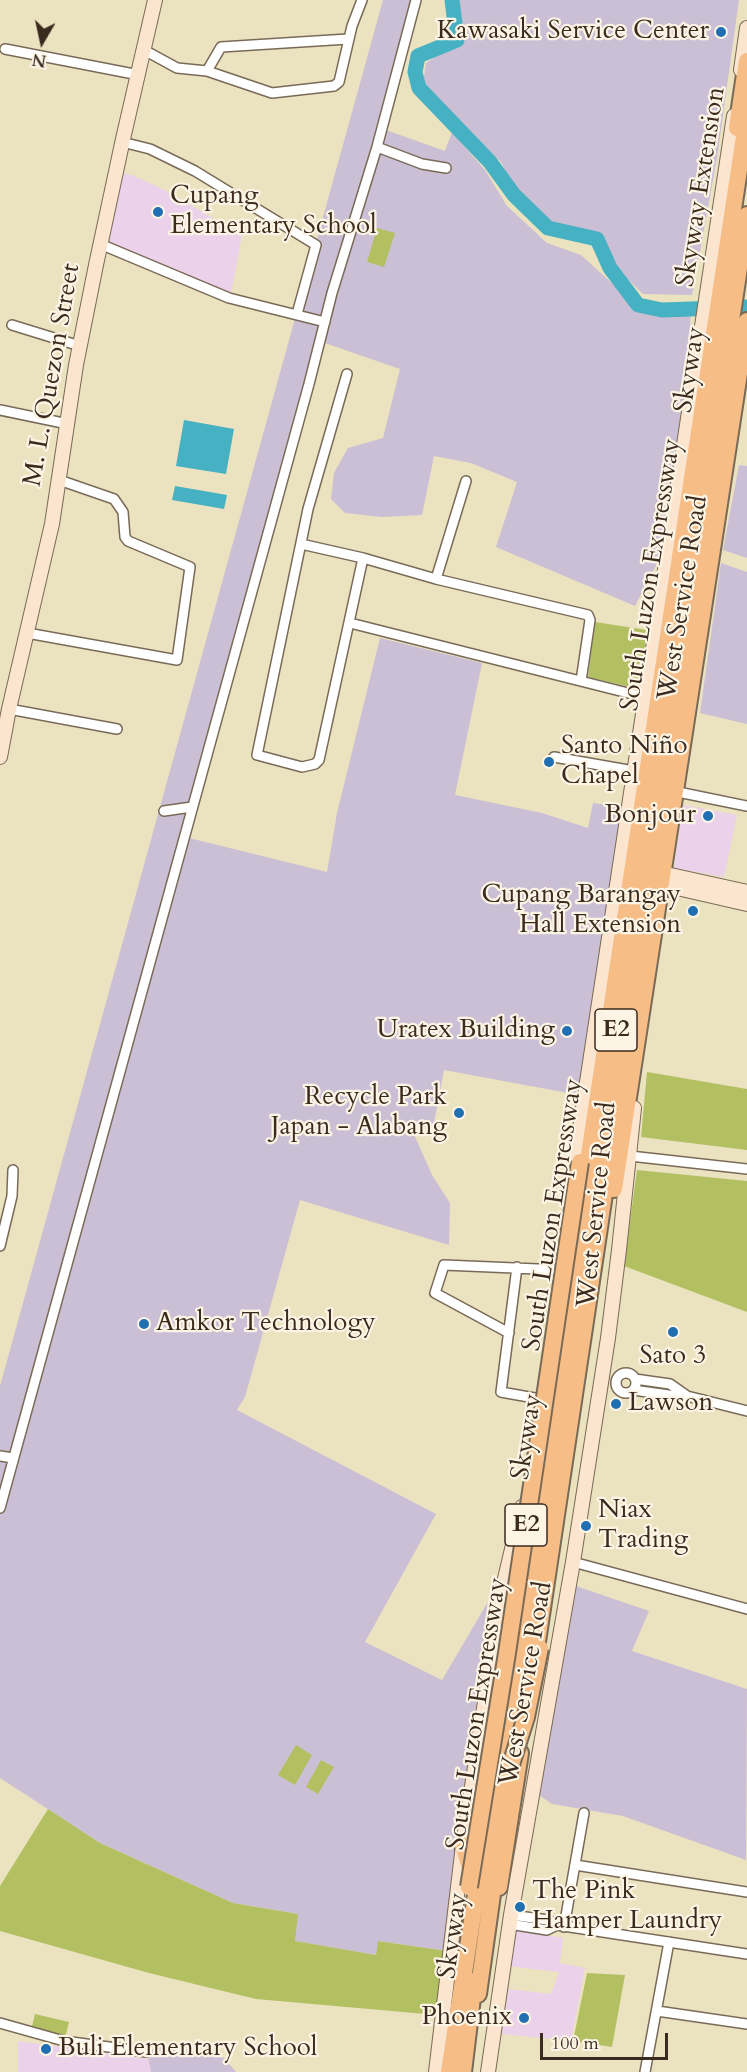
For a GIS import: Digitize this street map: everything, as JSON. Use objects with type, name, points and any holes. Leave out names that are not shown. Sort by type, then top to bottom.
[{"type":"highway","name":"Skyway Extension","points":[[473,1888],[508,1641],[747,61]]},
{"type":"highway","name":"South Luzon Expressway","points":[[449,2072],[473,1888],[711,308],[747,117]]},
{"type":"highway","name":"Skyway","points":[[463,2072],[486,1890],[537,1544],[747,171]]},
{"type":"highway","name":"Skyway","points":[[471,2072],[471,2051],[507,1777],[747,215]]},
{"type":"highway","name":"South Luzon Expressway","points":[[471,2072],[741,312],[747,242]]},
{"type":"highway","name":"E2","points":[[507,1777],[526,1718],[553,1597],[601,1291],[741,312]]},
{"type":"highway","points":[[463,1845],[473,1888]]},
{"type":"highway","name":"Skyway","points":[[442,2072],[473,1888]]},
{"type":"main road","name":"M. L. Quezon Street","points":[[0,757],[52,524],[80,346],[100,244],[155,0]]},
{"type":"main road","points":[[436,2072],[463,1845],[502,1591],[530,1469],[645,697],[711,308],[747,28]]},
{"type":"main road","name":"West Service Road","points":[[488,2072],[510,1919],[573,1562],[608,1381],[637,1061],[747,341]]},
{"type":"main road","points":[[665,879],[747,892]]},
{"type":"main road","points":[[665,879],[747,904]]},
{"type":"street","points":[[144,50],[177,68],[207,71],[272,93],[334,86],[339,82],[348,39],[362,0]]},
{"type":"street","points":[[0,1508],[342,258],[377,147],[416,0]]},
{"type":"street","points":[[207,71],[221,47],[348,39]]},
{"type":"street","points":[[5,49],[139,75]]},
{"type":"street","points":[[122,142],[150,149],[195,171],[316,245],[297,314]]},
{"type":"street","points":[[377,147],[422,164],[446,168]]},
{"type":"street","points":[[100,244],[229,298],[325,322]]},
{"type":"street","points":[[12,325],[80,346]]},
{"type":"street","points":[[347,374],[317,477],[257,755],[302,767],[315,764],[319,760],[363,558]]},
{"type":"street","points":[[0,410],[68,424]]},
{"type":"street","points":[[27,633],[177,660],[190,567],[128,541],[123,512],[114,499],[59,480]]},
{"type":"street","points":[[436,579],[466,481]]},
{"type":"street","points":[[302,544],[588,615],[590,621],[581,681]]},
{"type":"street","points":[[350,622],[645,697]]},
{"type":"street","points":[[9,709],[117,729]]},
{"type":"street","points":[[554,757],[634,771]]},
{"type":"street","points":[[678,792],[747,806]]},
{"type":"street","points":[[164,811],[192,807]]},
{"type":"street","points":[[630,1156],[747,1169]]},
{"type":"street","points":[[0,1246],[12,1196],[13,1170]]},
{"type":"street","points":[[509,1334],[435,1293],[444,1265],[561,1270]]},
{"type":"street","points":[[518,1267],[501,1392],[540,1399]]},
{"type":"street","points":[[637,1379],[633,1390],[628,1393],[623,1393],[608,1381],[624,1373],[630,1374],[637,1379],[670,1384],[687,1396]]},
{"type":"street","points":[[633,1390],[687,1396],[747,1411]]},
{"type":"street","points":[[0,1456],[13,1458]]},
{"type":"street","points":[[573,1562],[747,1609]]},
{"type":"street","points":[[561,1926],[584,1813]]},
{"type":"street","points":[[575,1865],[747,1892]]},
{"type":"street","points":[[510,1919],[531,1922],[547,1930],[561,1926],[747,1954]]},
{"type":"street","points":[[645,2072],[669,1942]]},
{"type":"street","points":[[657,2011],[747,2024]]},
{"type":"street","points":[[0,2023],[64,2041],[146,2052]]},
{"type":"shaded area","points":[[383,0],[419,0],[383,129],[445,151],[452,132],[485,170],[507,206],[547,243],[581,255],[638,307],[691,311],[688,362],[661,556],[635,606],[496,547],[517,482],[471,463],[434,456],[422,515],[382,517],[345,513],[331,499],[334,473],[348,448],[383,438],[400,369],[322,342],[189,838],[327,872],[337,813],[380,638],[482,663],[455,795],[542,813],[588,828],[593,803],[621,807],[579,1095],[444,1070],[433,1128],[410,1125],[432,1175],[450,1203],[449,1245],[300,1200],[245,1397],[237,1410],[436,1514],[365,1642],[442,1680],[492,1595],[451,1878],[447,1951],[379,1941],[376,1955],[294,1941],[298,1914],[233,1903],[100,1843],[0,1778],[0,1386]]},
{"type":"shaded area","points":[[458,0],[739,0],[717,158],[692,295],[643,294],[617,269],[604,252],[585,240],[548,226],[520,200],[501,162],[455,119],[423,82],[426,63],[463,38]]},
{"type":"shaded area","name":"Cupang Elementary School","points":[[119,173],[132,175],[165,190],[242,235],[231,294],[107,244]]},
{"type":"shaded area","points":[[739,465],[747,466],[747,558],[723,550]]},
{"type":"shaded area","points":[[721,563],[747,572],[747,724],[700,713]]},
{"type":"shaded area","points":[[683,805],[737,815],[724,877],[674,868]]},
{"type":"shaded area","points":[[573,1585],[649,1611],[632,1651],[747,1689],[746,1860],[623,1816],[552,1804],[536,1793]]},
{"type":"shaded area","points":[[512,1929],[563,1938],[560,1963],[585,1968],[571,2041],[502,2034],[508,1989],[551,1994],[559,1972],[507,1966]]},
{"type":"shaded area","name":"Buli Elementary School","points":[[18,2041],[148,2059],[151,2072],[18,2072]]},
{"type":"shaded area","points":[[159,2047],[189,2050],[224,2058],[236,2072],[151,2072],[147,2052]]},
{"type":"green space","points":[[377,228],[395,233],[384,267],[367,262]]},
{"type":"green space","points":[[595,622],[647,630],[639,689],[588,677]]},
{"type":"green space","points":[[647,1072],[747,1089],[747,1150],[641,1137]]},
{"type":"green space","points":[[637,1170],[747,1181],[747,1312],[624,1266]]},
{"type":"green space","points":[[296,1745],[312,1755],[295,1785],[278,1775]]},
{"type":"green space","points":[[321,1760],[334,1767],[318,1794],[306,1787]]},
{"type":"green space","points":[[48,1809],[100,1843],[233,1903],[298,1914],[295,1941],[376,1955],[378,1941],[447,1951],[437,2015],[256,1999],[149,1973],[0,1931],[0,1886]]},
{"type":"green space","points":[[587,1973],[625,1975],[612,2047],[573,2041]]},
{"type":"green space","points":[[35,2014],[69,2022],[65,2038],[31,2030]]},
{"type":"water","points":[[184,420],[234,429],[226,474],[176,466]]},
{"type":"water","points":[[175,486],[227,495],[224,509],[172,500]]},
{"type":"waterway","points":[[452,0],[457,40],[418,56],[415,72],[419,88],[490,162],[514,195],[548,228],[597,239],[610,268],[638,305],[662,310],[747,307]]},
{"type":"place","name":"Kawasaki Service Center","points":[[721,32]]},
{"type":"place","name":"Cupang Elementary School","points":[[158,212]]},
{"type":"place","name":"Santo Niño Chapel","points":[[549,762]]},
{"type":"place","name":"Bonjour","points":[[708,816]]},
{"type":"place","name":"Cupang Barangay Hall Extension","points":[[693,911]]},
{"type":"place","name":"Uratex Building","points":[[567,1031]]},
{"type":"place","name":"Recycle Park Japan - Alabang","points":[[459,1113]]},
{"type":"place","name":"Amkor Technology","points":[[144,1324]]},
{"type":"place","name":"Sato 3","points":[[673,1332]]},
{"type":"place","name":"Lawson","points":[[616,1404]]},
{"type":"place","name":"Niax Trading","points":[[586,1526]]},
{"type":"place","name":"The Pink Hamper Laundry","points":[[520,1907]]},
{"type":"place","name":"Phoenix","points":[[524,2018]]},
{"type":"place","name":"Buli Elementary School","points":[[46,2049]]}]
